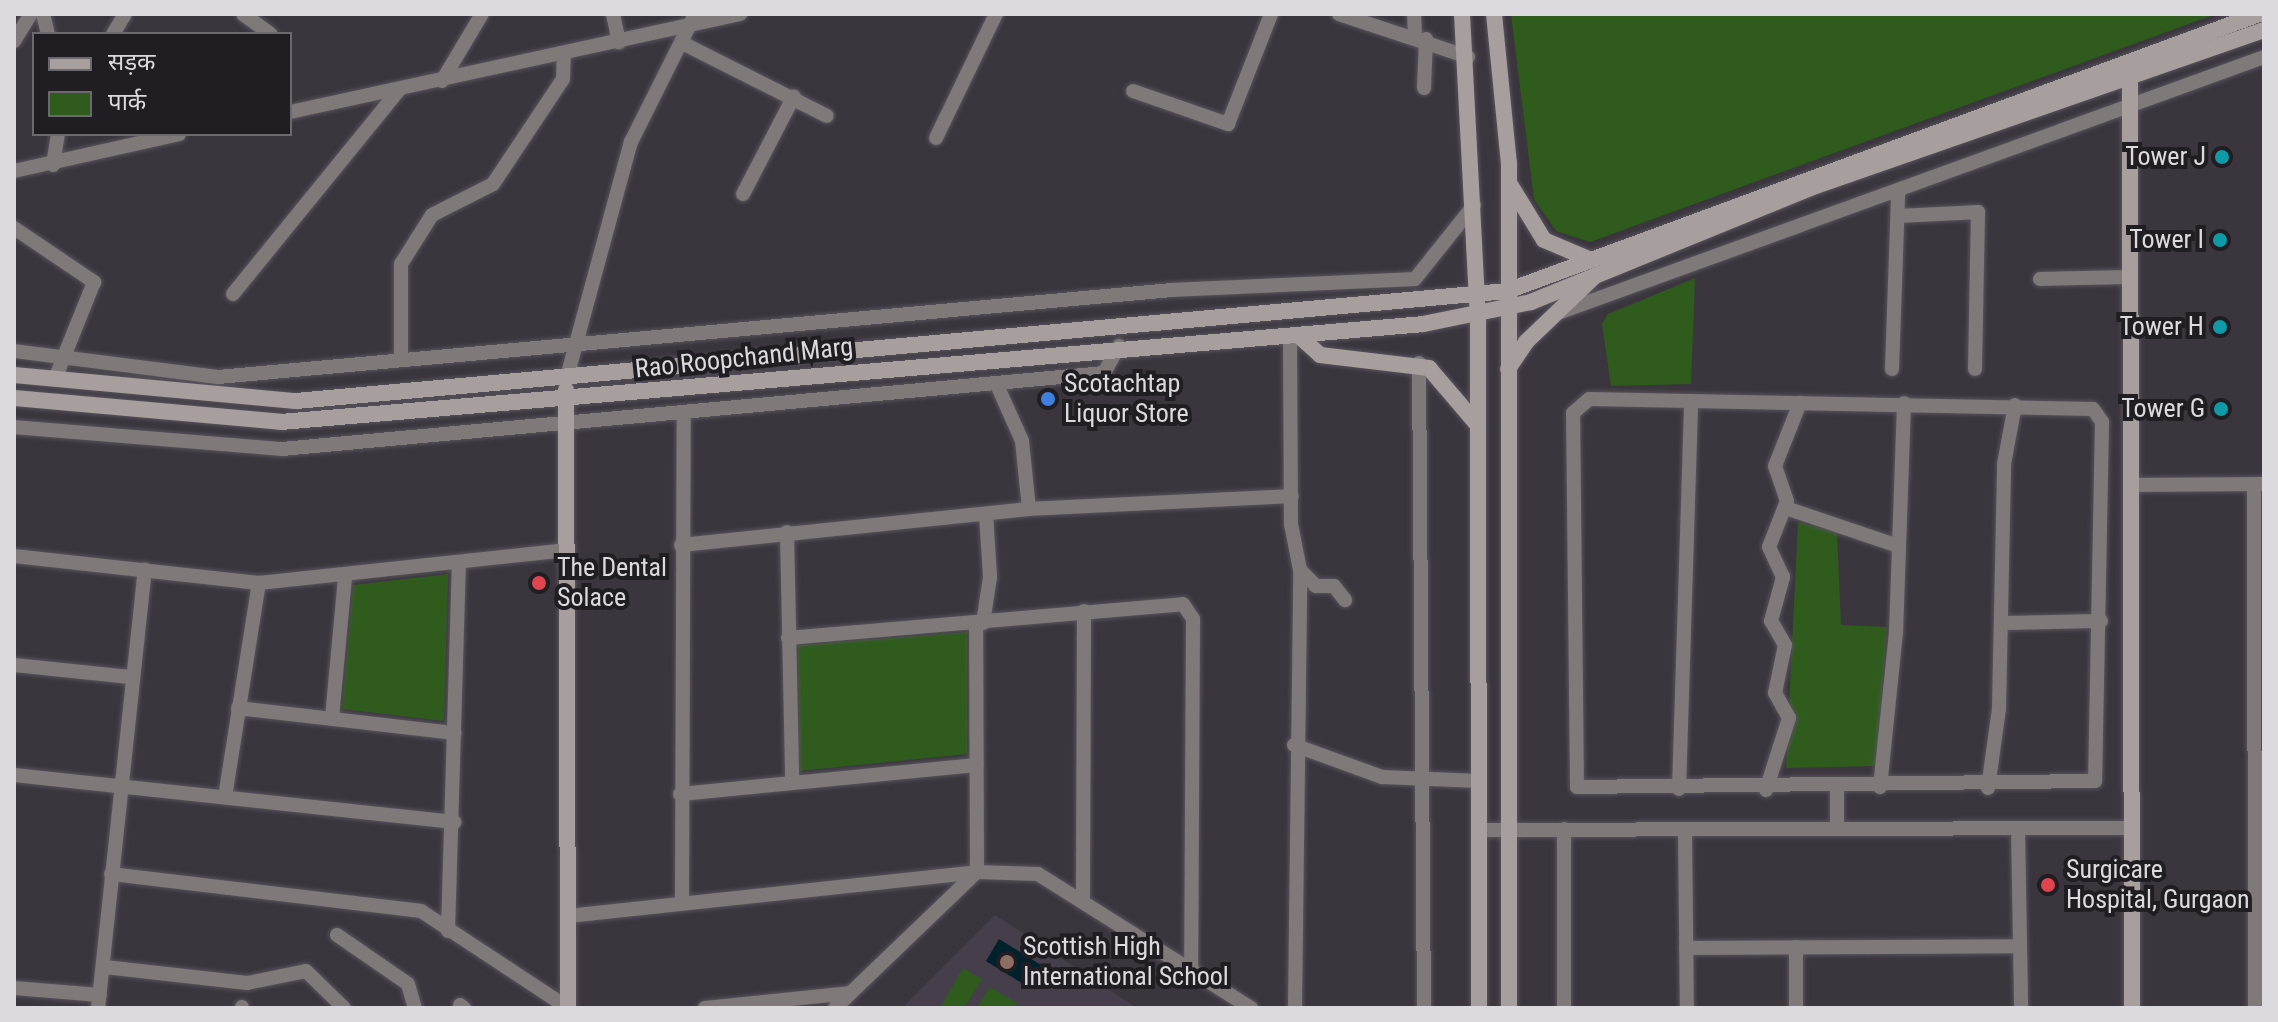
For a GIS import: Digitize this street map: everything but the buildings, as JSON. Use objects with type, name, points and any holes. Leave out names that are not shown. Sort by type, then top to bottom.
[{"type":"main road","points":[[1462,14],[1468,57],[1478,315],[1479,1008]]},
{"type":"main road","points":[[1494,14],[1509,181],[1509,1008]]},
{"type":"main road","points":[[2130,70],[2259,14]]},
{"type":"main road","points":[[1507,372],[1515,354],[1558,313],[1595,264],[2130,70],[2264,30]]},
{"type":"main road","points":[[2130,70],[2132,1008]]},
{"type":"main road","points":[[1509,181],[1544,240],[1595,264]]},
{"type":"main road","name":"Rao Roopchand Marg","points":[[14,375],[250,401],[567,377],[1477,295],[1507,291],[1595,264]]},
{"type":"main road","name":"Rao Roopchand Marg","points":[[14,398],[281,422],[565,400],[1119,346],[1294,335],[1478,315],[1507,310],[1595,264]]},
{"type":"main road","points":[[1294,335],[1320,355],[1419,363],[1476,423]]},
{"type":"main road","points":[[567,377],[568,1008]]},
{"type":"street","points":[[14,41],[31,14]]},
{"type":"street","points":[[114,32],[125,14]]},
{"type":"street","points":[[243,14],[268,32]]},
{"type":"street","points":[[442,81],[482,14]]},
{"type":"street","points":[[613,14],[619,42]]},
{"type":"street","points":[[292,112],[619,42],[693,20],[740,14]]},
{"type":"street","points":[[936,138],[996,14]]},
{"type":"street","points":[[1133,91],[1228,124],[1271,14]]},
{"type":"street","points":[[1339,14],[1421,38],[1468,57]]},
{"type":"street","points":[[1414,14],[1421,38],[1424,88]]},
{"type":"street","points":[[567,377],[631,142],[693,20]]},
{"type":"street","points":[[682,43],[794,96],[827,116]]},
{"type":"street","points":[[401,359],[401,264],[432,215],[493,184],[563,79],[564,54]]},
{"type":"street","points":[[1558,313],[1898,194],[2264,57]]},
{"type":"street","points":[[233,294],[399,90]]},
{"type":"street","points":[[743,194],[794,96]]},
{"type":"street","points":[[53,165],[58,136]]},
{"type":"street","points":[[14,171],[53,165],[132,139],[160,136]]},
{"type":"street","points":[[1892,369],[1898,194]]},
{"type":"street","points":[[14,351],[218,377],[1172,290],[1415,279],[1474,205]]},
{"type":"street","points":[[1899,216],[1978,212],[1975,369]]},
{"type":"street","points":[[14,228],[94,282],[55,379]]},
{"type":"street","points":[[2040,279],[2130,277]]},
{"type":"street","points":[[1294,335],[1292,496],[1300,570],[1294,745],[1295,1008]]},
{"type":"street","points":[[14,427],[282,449],[565,428],[1104,373],[1119,346]]},
{"type":"street","points":[[1419,363],[1424,1008]]},
{"type":"street","points":[[997,385],[1022,441],[1029,509]]},
{"type":"street","points":[[1589,399],[1800,403],[2015,405],[2100,414],[2101,621],[2095,781],[1988,788],[1766,790],[1574,783],[1573,413],[1589,399]]},
{"type":"street","points":[[1679,789],[1691,401]]},
{"type":"street","points":[[1766,790],[1789,718],[1775,693],[1785,645],[1771,614],[1783,577],[1769,547],[1786,508],[1775,466],[1800,403]]},
{"type":"street","points":[[1880,787],[1896,633],[1895,545],[1904,403]]},
{"type":"street","points":[[1988,788],[2003,623],[2003,484],[2015,405]]},
{"type":"street","points":[[682,903],[681,545],[684,415]]},
{"type":"street","points":[[2130,485],[2259,484],[2259,932],[2255,1008]]},
{"type":"street","points":[[681,545],[1029,509],[1292,496]]},
{"type":"street","points":[[1786,508],[1895,545]]},
{"type":"street","points":[[835,1008],[977,872],[980,624],[990,577],[986,514]]},
{"type":"street","points":[[787,532],[792,780]]},
{"type":"street","points":[[14,556],[259,583],[345,577],[567,550]]},
{"type":"street","points":[[448,931],[454,822],[459,563]]},
{"type":"street","points":[[14,988],[99,1001],[105,967],[130,677],[145,570]]},
{"type":"street","points":[[1300,570],[1345,600]]},
{"type":"street","points":[[332,718],[345,577]]},
{"type":"street","points":[[225,797],[259,583]]},
{"type":"street","points":[[788,638],[980,624],[1084,611],[1183,604],[1193,619],[1191,974]]},
{"type":"street","points":[[1083,897],[1084,611]]},
{"type":"street","points":[[2003,623],[2101,621]]},
{"type":"street","points":[[14,665],[130,677]]},
{"type":"street","points":[[238,708],[455,733]]},
{"type":"street","points":[[1294,745],[1424,784],[1479,781]]},
{"type":"street","points":[[680,794],[792,780],[977,765]]},
{"type":"street","points":[[14,779],[121,786],[454,822]]},
{"type":"street","points":[[1837,787],[1837,829]]},
{"type":"street","points":[[2018,828],[2021,1008]]},
{"type":"street","points":[[1479,830],[2132,828]]},
{"type":"street","points":[[1564,829],[1564,1008]]},
{"type":"street","points":[[1685,829],[1687,1008]]},
{"type":"street","points":[[568,916],[977,872],[1038,874],[1083,897],[1191,974],[1251,1008]]},
{"type":"street","points":[[111,874],[344,896],[421,911],[568,1008]]},
{"type":"street","points":[[337,935],[408,984],[415,1008]]},
{"type":"street","points":[[1686,948],[2020,946]]},
{"type":"street","points":[[1796,947],[1796,1008]]},
{"type":"street","points":[[105,967],[247,983],[306,971],[344,1008]]},
{"type":"street","points":[[705,1008],[849,993]]},
{"type":"shaded area","name":"Scottish High International School","points":[[995,915],[1137,1008],[902,1008]]},
{"type":"green space","points":[[1511,14],[2216,14],[1590,242],[1556,231],[1534,199]]},
{"type":"green space","points":[[1695,278],[1691,384],[1611,386],[1602,324],[1608,314]]},
{"type":"green space","points":[[1798,522],[1837,532],[1841,625],[1887,627],[1876,766],[1786,768]]},
{"type":"green space","points":[[448,574],[444,721],[342,709],[353,585]]},
{"type":"green space","points":[[967,632],[967,754],[799,771],[798,645]]},
{"type":"green space","points":[[963,968],[982,979],[964,1008],[940,1008]]},
{"type":"green space","points":[[990,987],[1017,1003],[1014,1008],[977,1008]]},
{"type":"water","points":[[999,939],[1041,965],[1028,987],[986,961]]},
{"type":"place","name":"Tower J","points":[[2222,157]]},
{"type":"place","name":"Tower I","points":[[2220,240]]},
{"type":"place","name":"Tower H","points":[[2220,327]]},
{"type":"place","name":"Scotachtap Liquor Store","points":[[1048,399]]},
{"type":"place","name":"Tower G","points":[[2221,409]]},
{"type":"place","name":"The Dental Solace","points":[[539,583]]},
{"type":"place","name":"Surgicare Hospital, Gurgaon","points":[[2048,885]]},
{"type":"place","name":"Scottish High International School","points":[[1007,962]]}]
